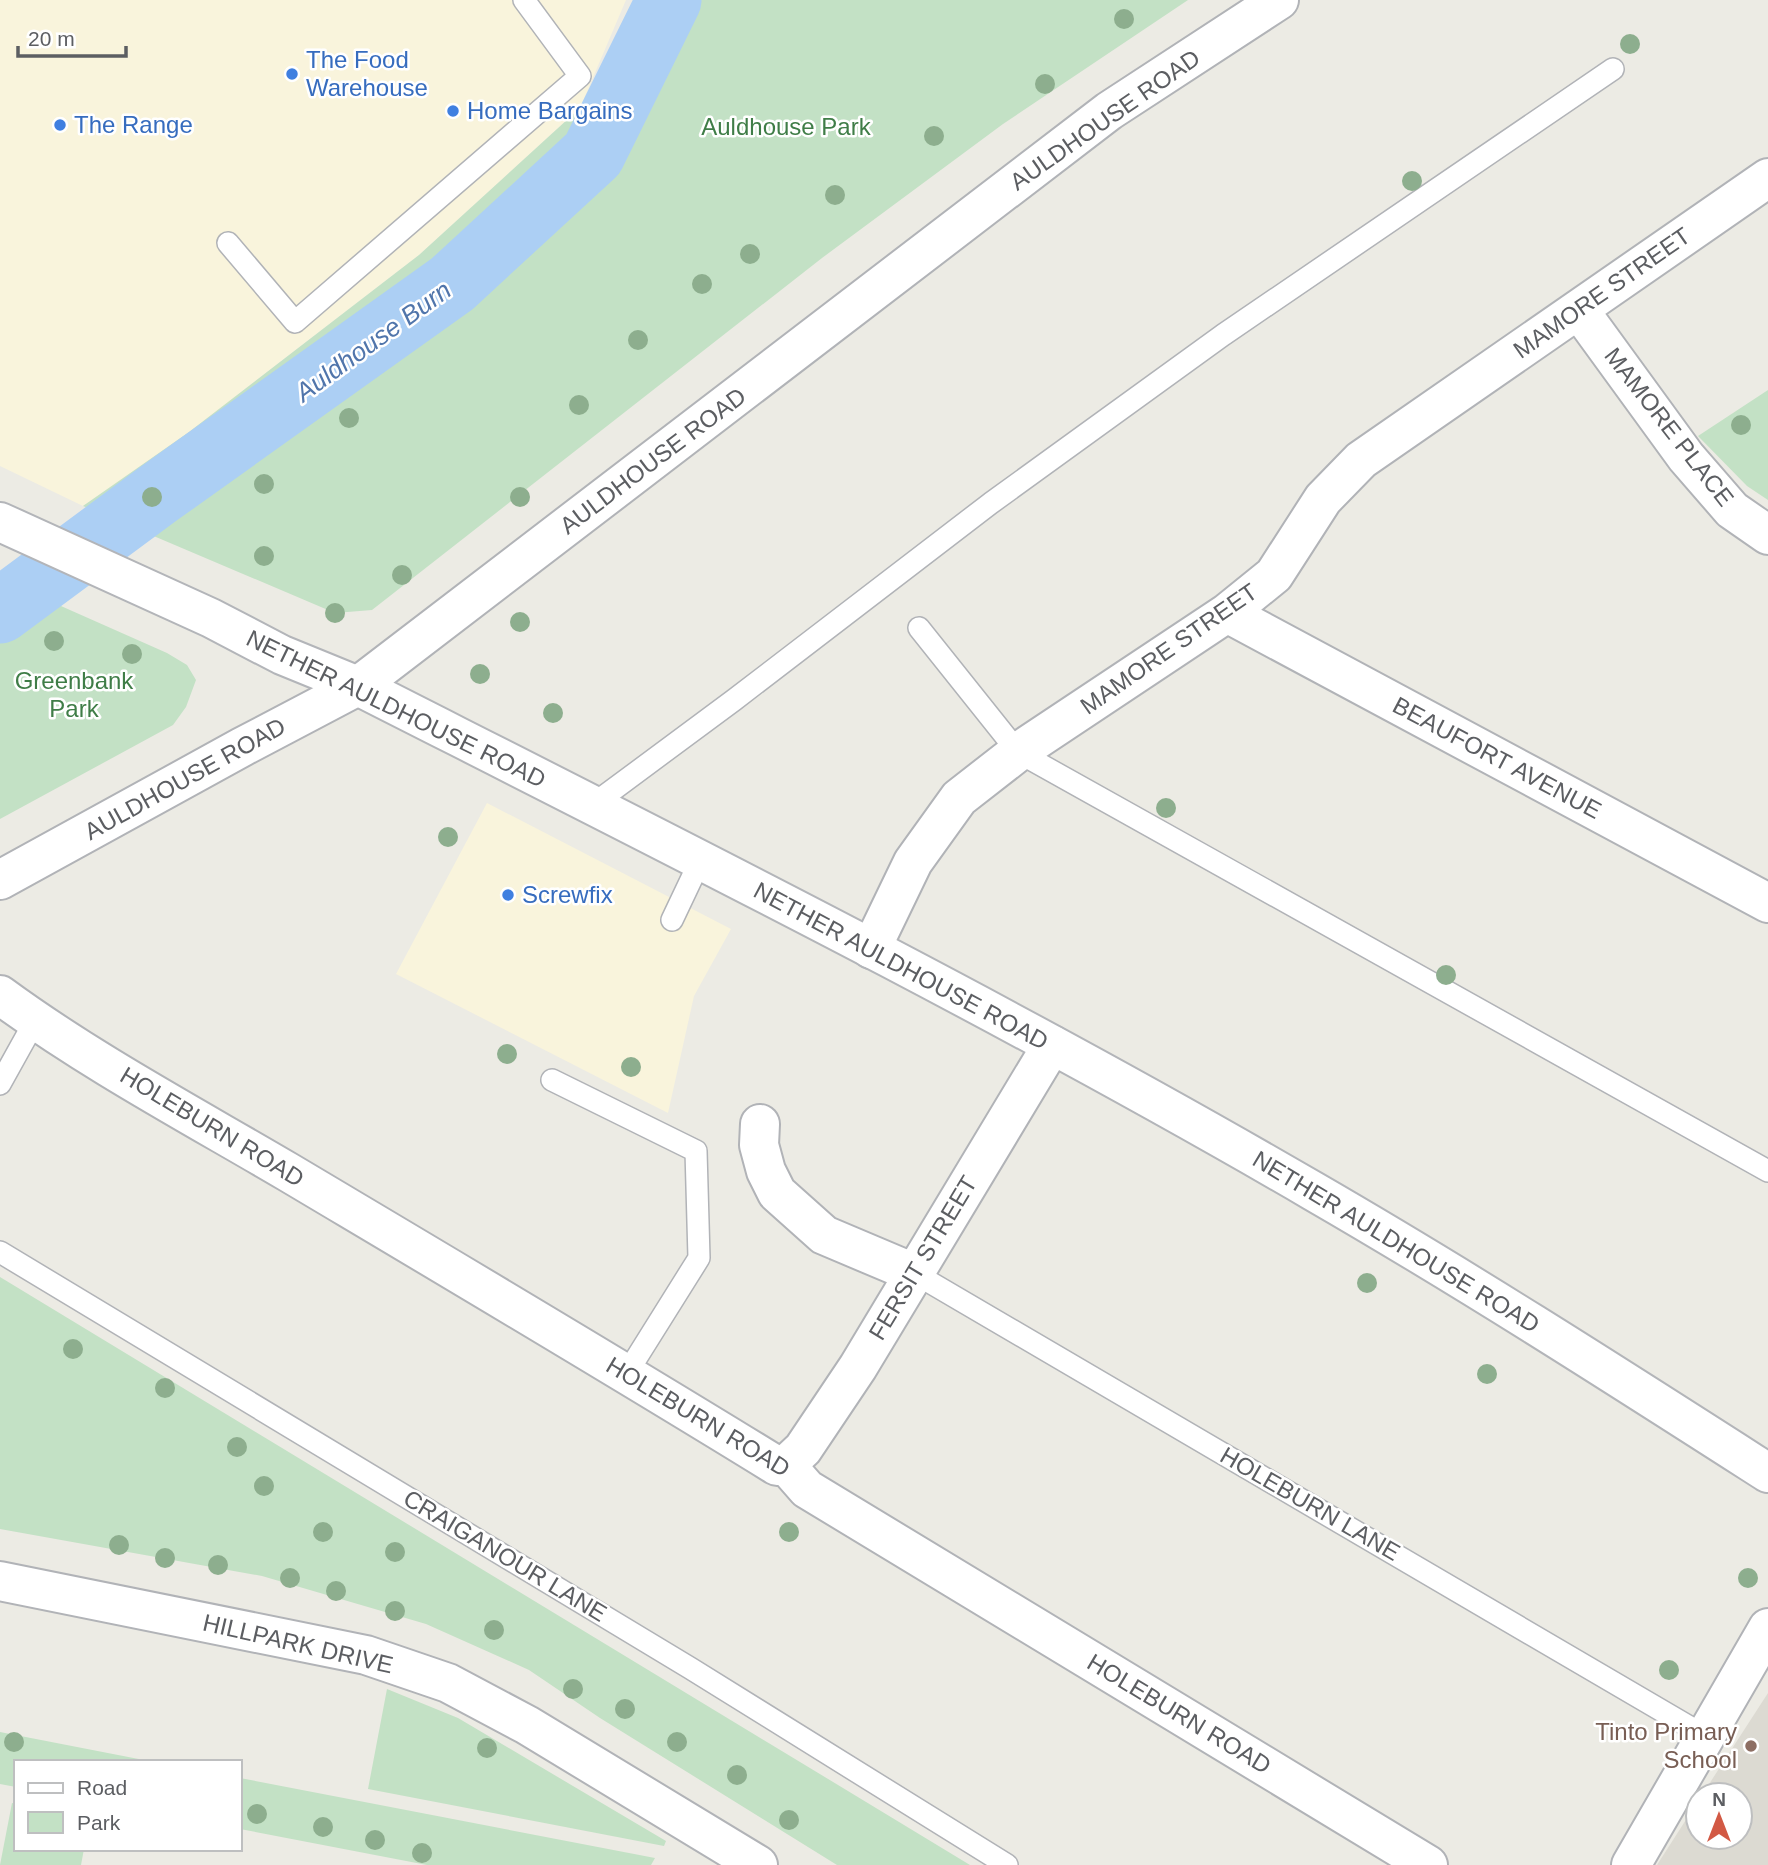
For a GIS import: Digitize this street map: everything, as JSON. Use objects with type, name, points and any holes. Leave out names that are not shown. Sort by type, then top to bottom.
[{"type":"street","name":"AULDHOUSE ROAD","points":[[0,880],[242,747],[358,687],[1109,111],[1279,0]]},
{"type":"street","name":"MAMORE STREET","points":[[871,949],[913,862],[959,798],[1018,752],[1227,613],[1274,575],[1323,499],[1361,460],[1768,178]]},
{"type":"street","name":"MAMORE PLACE","points":[[1579,310],[1686,457],[1731,510],[1768,535]]},
{"type":"street","name":"NETHER AULDHOUSE ROAD","points":[[0,523],[211,618],[282,655],[358,687],[871,949],[1052,1045],[1312,1190],[1540,1327],[1768,1473]]},
{"type":"street","name":"BEAUFORT AVENUE","points":[[1227,613],[1768,903]]},
{"type":"street","name":"HOLEBURN ROAD","points":[[0,995],[35,1021],[627,1373],[777,1466],[786,1465],[807,1489],[1428,1865]]},
{"type":"street","name":"FERSIT STREET","points":[[786,1465],[803,1449],[858,1367],[1052,1045]]},
{"type":"street","points":[[760,1124],[759,1145],[766,1171],[777,1193],[824,1235],[914,1273]]},
{"type":"street","name":"HILLPARK DRIVE","points":[[0,1581],[366,1655],[448,1683],[517,1720],[758,1865]]},
{"type":"street","points":[[1631,1865],[1768,1628]]},
{"type":"lane","points":[[228,243],[295,321],[580,76],[524,0]]},
{"type":"lane","points":[[591,806],[991,503],[1223,335],[1613,69]]},
{"type":"lane","points":[[919,628],[1018,752],[1768,1171]]},
{"type":"lane","points":[[672,920],[701,862]]},
{"type":"lane","points":[[0,1084],[35,1021]]},
{"type":"lane","points":[[552,1080],[696,1151],[699,1258],[627,1373]]},
{"type":"lane","name":"CRAIGANOUR LANE","points":[[0,1252],[690,1668],[1007,1865]]},
{"type":"lane","name":"HOLEBURN LANE","points":[[914,1273],[1705,1736]]},
{"type":"shaded area","points":[[0,0],[626,0],[580,108],[419,255],[189,432],[83,506],[0,466]]},
{"type":"shaded area","points":[[487,803],[731,929],[694,996],[668,1113],[396,974]]},
{"type":"shaded area","name":"Tinto Primary School","points":[[1768,1693],[1768,1865],[1657,1865],[1684,1823],[1684,1851],[1754,1851],[1754,1781],[1711,1781]]},
{"type":"green space","name":"Auldhouse Park","points":[[656,0],[1188,0],[1003,124],[822,258],[372,610],[335,613],[83,506],[189,432],[419,255],[580,108]]},
{"type":"green space","points":[[1768,390],[1768,500],[1747,486],[1698,436]]},
{"type":"green space","name":"Greenbank Park","points":[[0,579],[167,653],[187,665],[196,680],[186,707],[173,725],[0,819]]},
{"type":"green space","points":[[0,1277],[970,1865],[837,1865],[600,1718],[529,1670],[426,1624],[262,1576],[0,1529]]},
{"type":"green space","points":[[387,1689],[458,1718],[666,1841],[664,1846],[368,1789]]},
{"type":"green space","points":[[0,1732],[144,1760],[14,1760],[14,1787],[0,1784]]},
{"type":"green space","points":[[242,1778],[655,1858],[651,1865],[427,1865],[242,1829]]},
{"type":"green space","points":[[12,1803],[14,1851],[84,1851],[81,1865],[0,1865]]},
{"type":"waterway","name":"Auldhouse Burn","points":[[0,611],[158,494],[452,284],[593,154],[669,0]]},
{"type":"place","name":"The Food Warehouse","points":[[292,74]]},
{"type":"place","name":"Home Bargains","points":[[453,111]]},
{"type":"place","name":"The Range","points":[[60,125]]},
{"type":"place","name":"Screwfix","points":[[508,895]]},
{"type":"place","name":"Tinto Primary School","points":[[1751,1746]]}]
